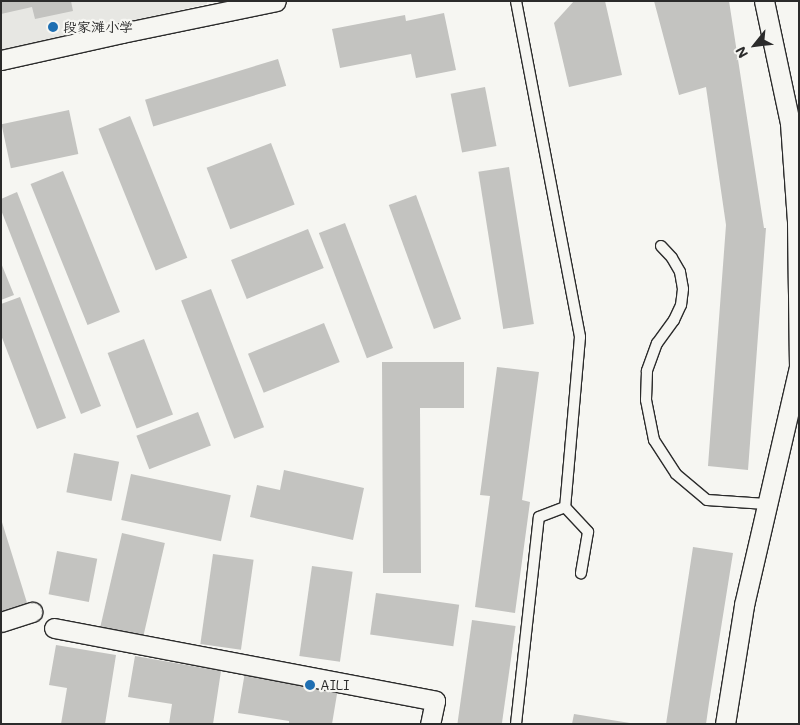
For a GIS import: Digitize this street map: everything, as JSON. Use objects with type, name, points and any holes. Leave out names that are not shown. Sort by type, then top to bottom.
[{"type":"street","points":[[1,60],[122,32],[276,1]]},
{"type":"street","points":[[724,724],[744,605],[799,366],[797,221],[790,123],[764,1]]},
{"type":"street","points":[[1,622],[32,612]]},
{"type":"street","points":[[54,628],[435,701],[430,724]]},
{"type":"lane","points":[[516,1],[580,337],[565,507],[588,532],[581,573]]},
{"type":"lane","points":[[661,246],[672,258],[680,272],[683,289],[682,305],[674,320],[657,343],[647,371],[646,400],[654,440],[676,474],[707,500],[766,504]]},
{"type":"lane","points":[[516,724],[539,518],[565,507]]},
{"type":"shaded area","name":"段家滩小学","points":[[1,1],[207,1],[207,4],[1,50]]},
{"type":"building","points":[[1,1],[71,1],[73,11],[35,19],[32,7],[1,14]]},
{"type":"building","points":[[574,1],[605,1],[622,75],[569,87],[554,23]]},
{"type":"building","points":[[654,1],[729,1],[764,228],[766,228],[748,470],[708,466],[726,225],[706,87],[679,95]]},
{"type":"building","points":[[444,13],[456,70],[416,78],[411,54],[340,68],[332,29],[405,15],[406,21]]},
{"type":"building","points":[[278,59],[286,86],[153,126],[145,100]]},
{"type":"building","points":[[485,87],[496,146],[462,153],[451,94]]},
{"type":"building","points":[[69,110],[78,154],[11,168],[2,124]]},
{"type":"building","points":[[130,116],[187,258],[156,271],[98,129]]},
{"type":"building","points":[[271,143],[295,205],[230,229],[207,168]]},
{"type":"building","points":[[509,167],[534,324],[503,329],[478,172]]},
{"type":"building","points":[[63,171],[120,312],[87,325],[31,184]]},
{"type":"building","points":[[17,192],[101,406],[81,414],[1,210],[1,199]]},
{"type":"building","points":[[416,195],[461,319],[434,329],[389,205]]},
{"type":"building","points":[[345,223],[393,348],[367,358],[319,233]]},
{"type":"building","points":[[308,229],[324,268],[247,299],[231,260]]},
{"type":"building","points":[[1,263],[14,295],[1,300]]},
{"type":"building","points":[[211,289],[264,427],[234,439],[181,300]]},
{"type":"building","points":[[20,297],[66,418],[37,429],[1,335],[1,304]]},
{"type":"building","points":[[324,323],[340,362],[264,393],[248,354]]},
{"type":"building","points":[[144,339],[173,415],[137,429],[108,353]]},
{"type":"building","points":[[382,362],[464,362],[464,408],[420,408],[421,573],[383,573]]},
{"type":"building","points":[[497,367],[539,372],[522,500],[530,502],[515,613],[475,607],[490,496],[480,495]]},
{"type":"building","points":[[198,412],[211,446],[149,469],[136,436]]},
{"type":"building","points":[[74,453],[119,462],[112,501],[66,492]]},
{"type":"building","points":[[284,470],[364,488],[353,540],[250,517],[257,485],[280,490]]},
{"type":"building","points":[[131,474],[231,495],[221,541],[121,520]]},
{"type":"building","points":[[1,519],[28,606],[1,614]]},
{"type":"building","points":[[122,533],[165,543],[143,636],[100,627]]},
{"type":"building","points":[[693,547],[733,553],[706,724],[666,724]]},
{"type":"building","points":[[57,551],[97,559],[89,602],[49,594]]},
{"type":"building","points":[[213,554],[254,560],[241,650],[200,644]]},
{"type":"building","points":[[312,566],[353,572],[340,662],[299,656]]},
{"type":"building","points":[[376,593],[459,605],[453,646],[370,635]]},
{"type":"building","points":[[472,620],[516,626],[502,724],[457,724]]},
{"type":"building","points":[[56,645],[116,655],[105,724],[61,724],[67,688],[49,685]]},
{"type":"building","points":[[135,656],[221,671],[213,724],[169,724],[172,704],[128,697]]},
{"type":"building","points":[[245,672],[338,688],[332,724],[289,724],[289,721],[238,713]]},
{"type":"building","points":[[574,714],[630,723],[630,724],[572,724]]},
{"type":"place","name":"段家滩小学","points":[[53,27]]},
{"type":"place","name":"AILI","points":[[310,685]]}]
